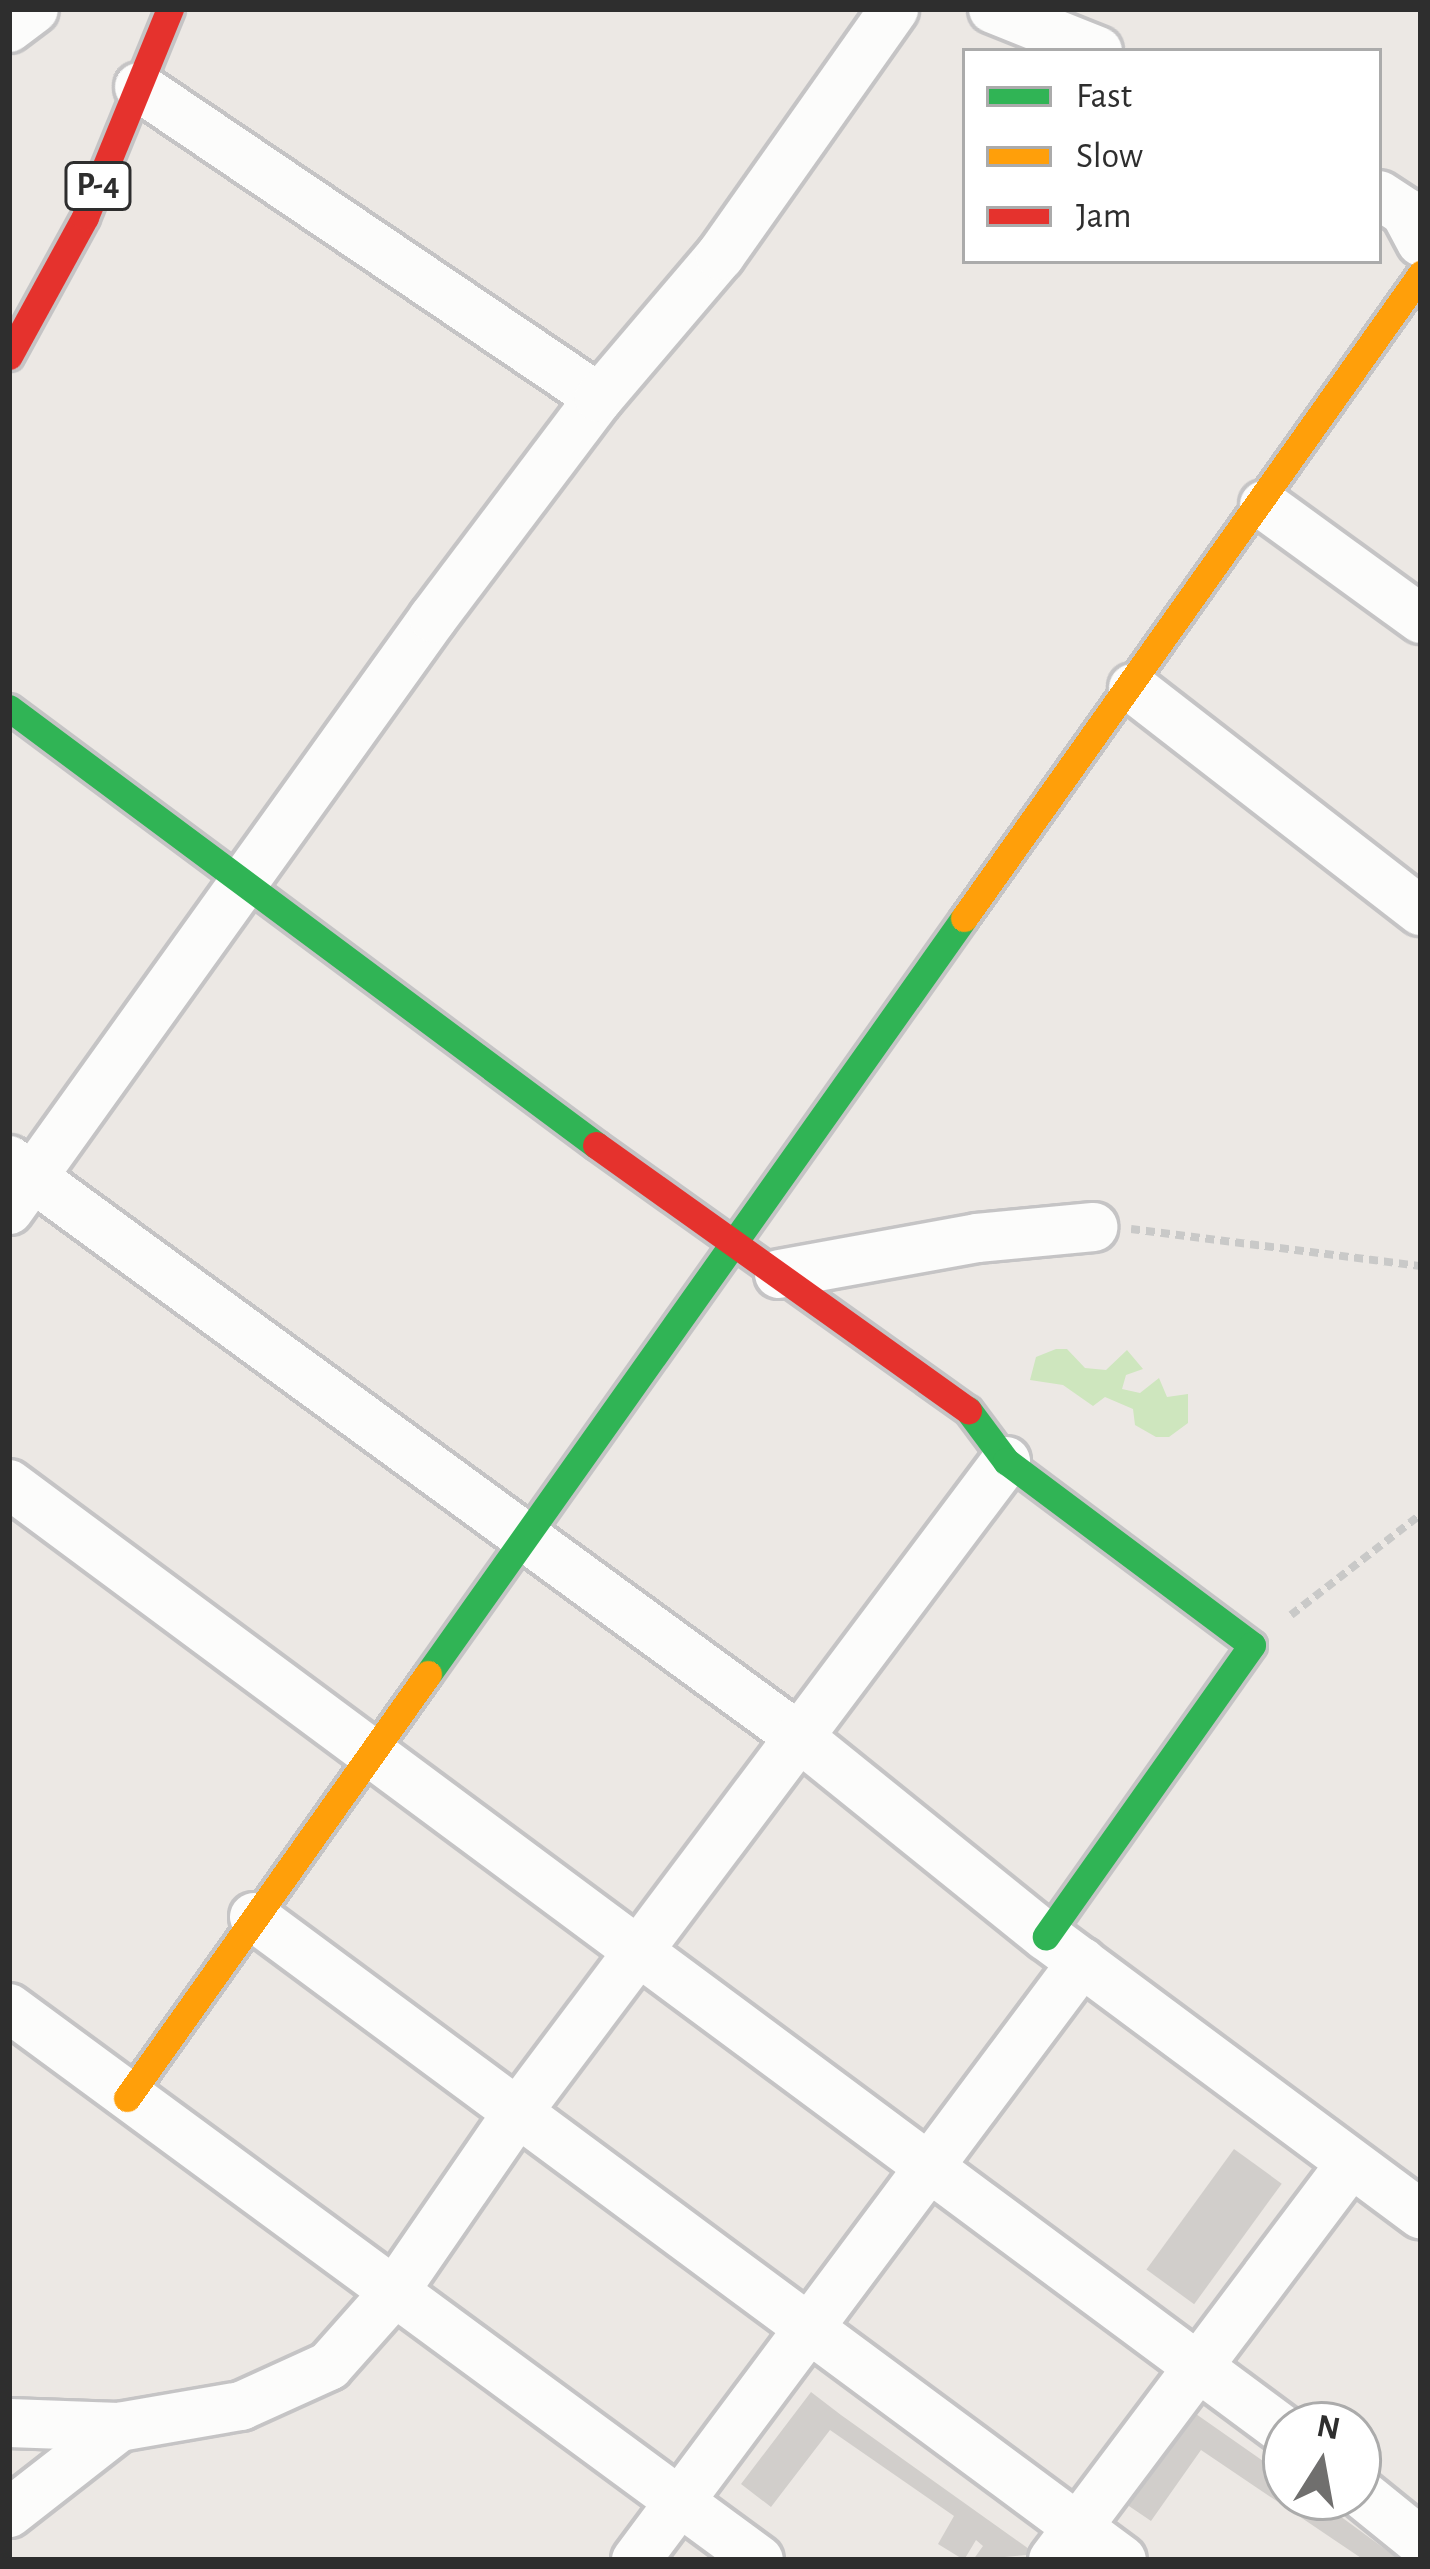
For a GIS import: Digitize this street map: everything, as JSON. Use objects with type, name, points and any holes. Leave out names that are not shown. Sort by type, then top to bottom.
[{"type":"main road","name":"P-4","points":[[9,356],[85,217],[170,9]]},
{"type":"main road","points":[[128,2098],[1264,505],[1421,274]]},
{"type":"main road","points":[[9,708],[734,1246],[972,1413],[1006,1461],[1252,1645],[1064,1948]]},
{"type":"street","points":[[9,28],[34,9]]},
{"type":"street","points":[[894,9],[720,256],[599,398],[244,885],[17,1182],[529,1538],[799,1738],[1064,1948],[1421,2215]]},
{"type":"street","points":[[993,9],[1090,48]]},
{"type":"street","points":[[140,87],[599,398]]},
{"type":"street","points":[[1382,197],[1405,212],[1421,242]]},
{"type":"street","points":[[1264,505],[1421,619]]},
{"type":"street","points":[[1133,688],[1421,910]]},
{"type":"street","points":[[779,1274],[977,1238],[1093,1227]]},
{"type":"street","points":[[9,2423],[119,2427],[241,2406],[329,2366],[392,2295],[517,2114],[1006,1461]]},
{"type":"street","points":[[9,1484],[644,1949],[1262,2412]]},
{"type":"street","points":[[254,1917],[808,2330],[1065,2544],[1122,2560]]},
{"type":"street","points":[[636,2560],[682,2507],[932,2163],[1064,1948]]},
{"type":"street","points":[[9,2008],[392,2295],[759,2560]]},
{"type":"street","points":[[1065,2544],[1352,2163]]},
{"type":"street","points":[[9,2513],[119,2427]]},
{"type":"street","points":[[1382,2510],[1421,2542]]},
{"type":"path","points":[[1093,1227],[1421,1266]]},
{"type":"path","points":[[1252,1645],[1421,1514]]},
{"type":"green space","points":[[1067,1349],[1085,1368],[1106,1370],[1127,1350],[1143,1369],[1126,1375],[1122,1389],[1140,1393],[1159,1378],[1167,1397],[1188,1394],[1188,1423],[1169,1437],[1156,1437],[1135,1425],[1133,1409],[1105,1397],[1093,1406],[1063,1385],[1030,1380],[1036,1357]]},
{"type":"building","points":[[1234,2149],[1282,2184],[1194,2304],[1146,2270]]},
{"type":"building","points":[[811,2392],[1036,2554],[973,2560],[983,2546],[976,2540],[964,2560],[938,2544],[954,2516],[830,2430],[771,2507],[741,2484]]},
{"type":"building","points":[[1186,2407],[1262,2460],[1262,2491],[1201,2450],[1151,2521],[1123,2502]]},
{"type":"building","points":[[1306,2521],[1347,2521],[1400,2560],[1364,2560]]},
{"type":"traffic: fast","points":[[9,708],[596,1145]]},
{"type":"traffic: fast","points":[[428,1674],[964,918]]},
{"type":"traffic: fast","points":[[968,1410],[1006,1461],[1252,1645],[1046,1936]]},
{"type":"traffic: slow","points":[[964,918],[1421,274]]},
{"type":"traffic: slow","points":[[127,2098],[428,1674]]},
{"type":"traffic: jam","points":[[9,356],[85,217],[170,9]]},
{"type":"traffic: jam","points":[[596,1145],[968,1410]]}]
